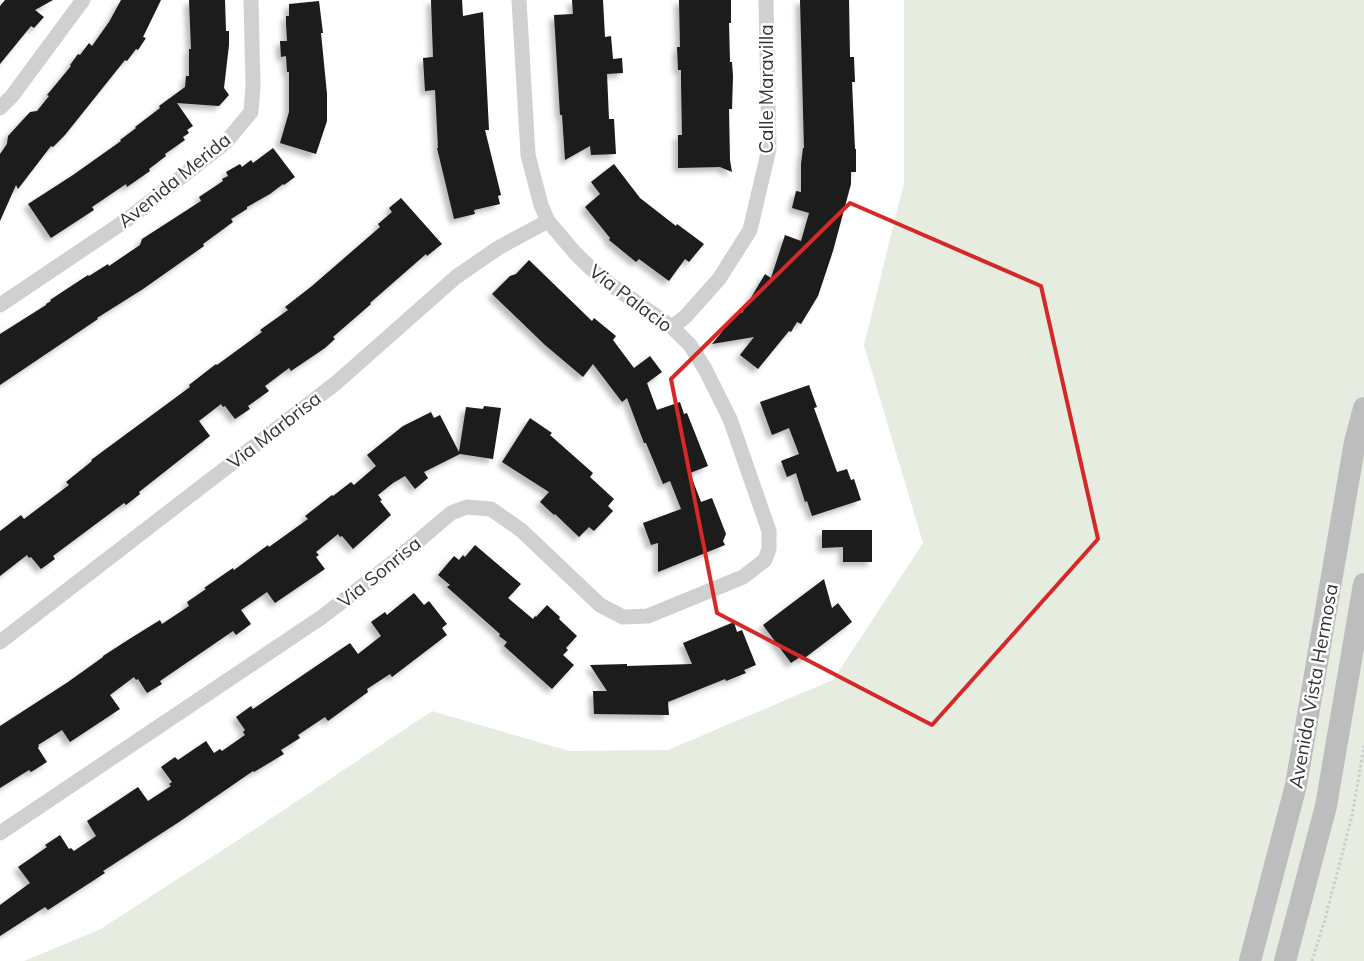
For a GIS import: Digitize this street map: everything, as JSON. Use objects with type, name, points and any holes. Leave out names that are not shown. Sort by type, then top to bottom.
[{"type":"main road","name":"Avenida Vista Hermosa","points":[[1250,961],[1296,786],[1356,442],[1364,408]]},
{"type":"main road","name":"Avenida Vista Hermosa","points":[[1285,961],[1326,806],[1364,584]]},
{"type":"street","points":[[0,108],[12,96],[83,0]]},
{"type":"street","name":"Avenida Merida","points":[[0,305],[128,219],[226,142],[251,112],[253,86],[251,0]]},
{"type":"street","name":"Via Palacio","points":[[519,0],[528,155],[541,206],[548,221],[576,254],[601,278],[672,327],[690,345],[708,375],[730,419],[769,532],[769,548],[765,560]]},
{"type":"street","name":"Calle Maravilla","points":[[672,327],[685,317],[719,279],[750,230],[769,149],[766,0]]},
{"type":"street","name":"Via Marbrisa","points":[[0,642],[336,383],[456,277],[498,248],[548,221]]},
{"type":"street","name":"Via Sonrisa","points":[[0,833],[322,617],[396,560],[451,513],[467,507],[491,509],[521,530],[600,605],[623,617],[648,616],[743,577],[765,560]]},
{"type":"path","points":[[1312,961],[1352,816],[1364,746]]},
{"type":"highlighted area","points":[[850,203],[1041,286],[1098,539],[932,725],[717,613],[671,379]]},
{"type":"shaded area","points":[[904,0],[1364,0],[1364,961],[24,961],[99,930],[432,711],[569,751],[668,750],[833,680],[923,543],[864,345],[904,183]]},
{"type":"building","points":[[5,0],[53,0],[35,10],[44,17],[34,28],[31,26],[0,64],[0,6]]},
{"type":"building","points":[[121,0],[161,0],[143,37],[146,38],[138,50],[136,49],[127,61],[125,60],[65,135],[53,147],[51,146],[18,189],[16,185],[0,221],[0,154],[7,144],[8,136],[30,112],[37,111],[78,54],[80,55],[89,43],[92,46],[109,22]]},
{"type":"building","points":[[189,0],[225,0],[226,31],[229,31],[229,45],[224,88],[229,95],[219,106],[177,103],[193,126],[187,130],[189,133],[183,137],[185,140],[165,154],[166,156],[149,169],[150,171],[127,187],[126,184],[92,207],[94,210],[51,238],[28,204],[121,141],[135,127],[160,108],[159,106],[185,87],[186,76],[189,76],[189,49],[191,49]]},
{"type":"building","points":[[431,0],[462,0],[463,16],[483,12],[489,130],[485,130],[501,195],[498,196],[500,204],[474,210],[475,214],[454,219],[437,148],[435,90],[425,91],[423,58],[433,57]]},
{"type":"building","points":[[572,0],[603,0],[605,37],[611,36],[613,59],[622,58],[623,73],[607,74],[609,119],[614,119],[616,154],[591,155],[590,146],[565,160],[562,115],[560,115],[554,15],[573,14]]},
{"type":"building","points":[[679,0],[731,0],[731,23],[729,23],[730,62],[732,62],[733,76],[732,109],[729,109],[732,172],[720,167],[678,168],[678,135],[682,135],[681,70],[678,70],[677,47],[680,47]]},
{"type":"building","points":[[800,0],[849,0],[850,57],[854,57],[855,82],[852,82],[856,172],[851,172],[851,184],[833,251],[818,296],[801,324],[797,322],[791,332],[789,331],[758,369],[740,355],[754,337],[712,344],[739,311],[742,313],[765,274],[771,278],[785,235],[801,241],[809,213],[792,208],[796,191],[801,192],[801,164],[804,148]]},
{"type":"building","points":[[319,1],[323,33],[321,33],[327,94],[327,121],[316,154],[280,143],[289,112],[289,72],[287,72],[286,56],[281,57],[280,41],[287,41],[286,16],[289,16],[289,4]]},
{"type":"building","points":[[273,148],[295,177],[231,219],[233,222],[203,244],[204,246],[0,385],[0,334],[46,305],[50,300],[88,275],[108,264],[109,266],[140,245],[142,239],[201,201],[199,197],[228,176],[226,172],[240,164],[242,167],[251,160],[253,163]]},
{"type":"building","points":[[614,164],[640,198],[676,226],[677,224],[704,244],[689,262],[685,259],[669,281],[639,259],[636,262],[609,240],[610,238],[585,207],[600,194],[591,182]]},
{"type":"building","points":[[401,198],[442,244],[427,256],[426,254],[370,303],[333,337],[335,339],[325,348],[291,371],[289,368],[265,386],[269,391],[248,406],[250,409],[235,419],[225,406],[223,407],[221,404],[199,421],[210,436],[139,492],[140,494],[126,505],[124,503],[53,556],[55,559],[41,569],[27,555],[0,576],[0,531],[21,515],[24,519],[69,485],[66,482],[91,460],[190,387],[189,385],[216,364],[262,332],[260,330],[288,310],[285,307],[380,227],[378,224],[392,212],[389,208]]},
{"type":"building","points":[[529,260],[592,321],[594,318],[616,336],[613,340],[634,368],[650,356],[662,372],[647,383],[657,410],[680,402],[684,414],[687,413],[708,466],[690,473],[701,502],[712,498],[726,534],[723,541],[725,545],[658,572],[658,543],[651,545],[643,523],[681,509],[670,481],[663,484],[646,443],[644,443],[627,398],[622,402],[593,364],[583,377],[545,345],[492,294],[510,276],[516,274]]},
{"type":"building","points":[[809,385],[817,407],[814,408],[837,472],[847,469],[851,480],[854,479],[861,500],[812,516],[807,501],[805,502],[796,473],[787,477],[781,461],[799,454],[789,428],[772,435],[760,402]]},
{"type":"building","points":[[484,406],[501,408],[493,459],[460,454],[424,472],[428,478],[415,489],[405,476],[393,483],[378,495],[382,500],[380,501],[391,515],[353,549],[338,534],[316,552],[319,555],[316,557],[325,569],[275,603],[267,592],[241,610],[251,624],[236,635],[233,631],[160,681],[162,684],[147,693],[138,679],[136,680],[134,677],[110,695],[120,709],[70,742],[62,730],[38,745],[47,762],[31,772],[29,770],[0,788],[0,726],[131,638],[160,620],[162,624],[189,606],[187,602],[206,589],[204,588],[233,568],[234,570],[268,545],[269,547],[308,519],[305,516],[332,495],[351,482],[354,485],[376,466],[367,455],[403,426],[431,412],[434,418],[440,415],[459,452],[466,407],[483,409]]},
{"type":"building","points":[[530,418],[552,433],[550,435],[593,473],[590,477],[614,499],[608,506],[613,511],[594,531],[589,527],[579,537],[540,502],[549,492],[502,462]]},
{"type":"building","points":[[822,530],[872,530],[872,562],[843,562],[843,547],[822,548]]},
{"type":"building","points":[[475,545],[521,584],[508,598],[533,619],[547,605],[577,636],[566,648],[568,650],[563,655],[574,665],[552,689],[504,646],[507,642],[499,636],[500,634],[447,587],[450,585],[438,575],[454,556],[459,560],[463,555],[465,557]]},
{"type":"building","points":[[824,579],[832,608],[838,603],[852,622],[802,660],[800,657],[791,663],[763,625]]},
{"type":"building","points":[[414,593],[424,605],[429,601],[447,624],[442,628],[447,635],[392,677],[390,674],[367,689],[368,692],[328,721],[325,717],[298,735],[300,738],[281,750],[284,754],[253,771],[48,910],[45,907],[0,936],[0,905],[30,883],[18,867],[47,847],[45,845],[60,835],[69,849],[71,848],[74,851],[96,836],[87,821],[138,787],[148,801],[171,786],[169,784],[172,782],[161,767],[175,757],[178,760],[206,741],[214,753],[220,749],[222,751],[245,735],[243,732],[245,730],[236,717],[251,706],[253,709],[350,643],[358,654],[381,636],[371,622],[385,612],[387,615]]},
{"type":"building","points":[[734,622],[737,632],[742,630],[756,665],[744,670],[746,673],[726,681],[725,679],[668,702],[669,715],[594,714],[593,691],[607,691],[590,665],[692,664],[683,643]]}]
